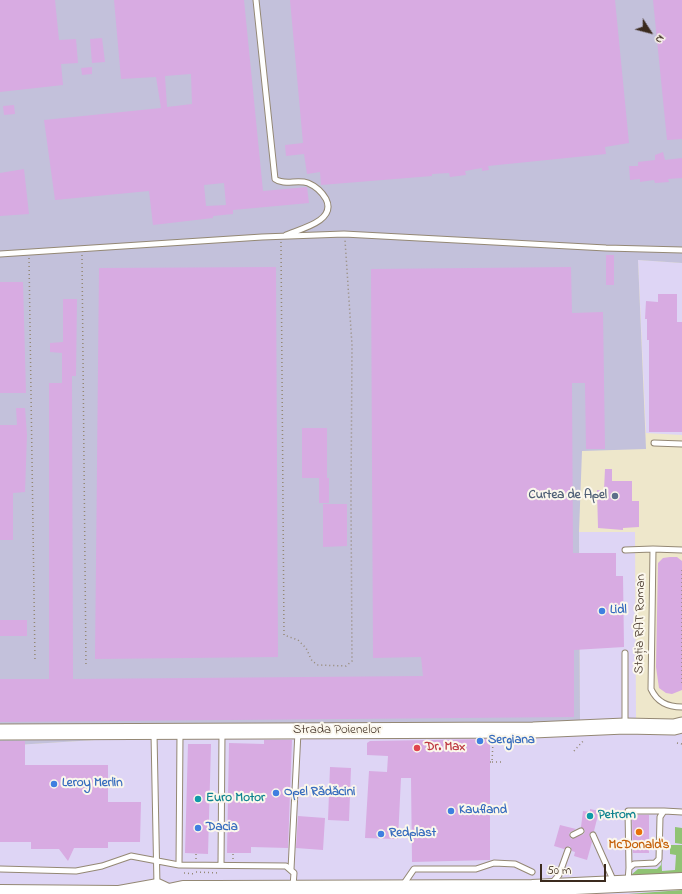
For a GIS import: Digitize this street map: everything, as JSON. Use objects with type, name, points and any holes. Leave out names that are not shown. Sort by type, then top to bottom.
[{"type":"main road","points":[[0,893],[118,894],[191,889],[547,887],[621,885],[682,881]]},
{"type":"street","name":"Strada Poienelor","points":[[0,732],[533,730],[625,726],[679,732]]},
{"type":"lane","points":[[256,0],[275,179],[282,183],[298,181],[308,183],[324,194],[328,204],[327,213],[319,222],[281,236]]},
{"type":"lane","points":[[0,254],[281,236],[344,234],[606,248],[682,250]]},
{"type":"lane","points":[[654,444],[682,444]]},
{"type":"lane","name":"Stația RAT Roman","points":[[653,549],[654,607],[651,689],[656,698],[663,704],[682,707]]},
{"type":"lane","points":[[625,550],[682,550]]},
{"type":"lane","points":[[625,654],[625,726]]},
{"type":"lane","points":[[221,865],[222,731]]},
{"type":"lane","points":[[291,869],[298,731]]},
{"type":"lane","points":[[154,732],[155,891]]},
{"type":"lane","points":[[179,865],[180,732]]},
{"type":"lane","points":[[629,868],[628,811],[682,812]]},
{"type":"lane","points":[[621,885],[629,868],[634,864],[655,863],[659,859],[660,817],[664,812]]},
{"type":"lane","points":[[573,835],[581,831]]},
{"type":"lane","points":[[593,835],[621,885]]},
{"type":"lane","points":[[547,887],[559,875],[568,850]]},
{"type":"lane","points":[[0,869],[76,871],[102,866],[131,856],[140,856],[156,862],[179,865],[286,866],[294,873],[292,889]]},
{"type":"lane","points":[[401,888],[414,869],[476,869],[494,863],[515,864],[532,872]]},
{"type":"path","points":[[281,236],[284,635],[298,640],[306,648],[312,661],[318,665],[346,666],[352,661],[352,345],[344,234]]},
{"type":"path","points":[[82,249],[86,667]]},
{"type":"path","points":[[29,252],[35,662]]},
{"type":"path","points":[[682,570],[682,683]]},
{"type":"path","points":[[679,732],[682,744]]},
{"type":"path","points":[[574,751],[588,736]]},
{"type":"path","points":[[493,741],[491,762],[501,762]]},
{"type":"shaded area","points":[[0,0],[682,0],[682,263],[638,260],[646,449],[582,451],[579,532],[580,721],[206,733],[0,746]]},
{"type":"shaded area","points":[[638,260],[682,263],[682,435],[646,433]]},
{"type":"shaded area","points":[[579,532],[635,532],[636,718],[682,720],[682,894],[0,894],[0,746],[206,733],[580,721]]},
{"type":"green space","points":[[675,827],[682,828],[682,844],[675,843]]},
{"type":"green space","points":[[670,845],[682,845],[682,875],[636,877],[631,875],[638,869],[657,869],[661,865],[661,853],[662,871],[675,870],[676,855],[670,854]]},
{"type":"green space","points":[[682,890],[682,894],[628,894]]},
{"type":"building","points":[[0,0],[55,0],[59,40],[76,39],[78,63],[61,64],[63,85],[0,92]]},
{"type":"building","points":[[114,0],[244,0],[263,191],[307,187],[309,203],[233,210],[233,214],[213,216],[213,218],[153,225],[149,191],[55,200],[44,120],[161,108],[156,77],[121,79]],"holes":[[[191,74],[192,104],[167,107],[165,76]],[[224,183],[226,205],[206,206],[204,185]]]},
{"type":"building","points":[[290,0],[615,0],[629,143],[605,147],[606,154],[488,166],[489,170],[482,171],[482,168],[465,171],[466,175],[450,177],[449,173],[432,174],[432,176],[321,185],[320,172],[307,174],[304,154],[286,156],[285,145],[303,143]]},
{"type":"building","points":[[653,0],[682,0],[682,139],[667,140]]},
{"type":"building","points":[[102,38],[105,62],[92,63],[90,39]]},
{"type":"building","points":[[92,67],[92,74],[82,75],[81,68]]},
{"type":"building","points":[[14,105],[15,114],[4,115],[3,106]]},
{"type":"building","points":[[663,152],[665,160],[682,158],[682,178],[668,179],[669,182],[655,183],[654,180],[640,182],[640,179],[630,180],[629,166],[638,166],[638,162],[655,160],[655,155]]},
{"type":"building","points":[[24,169],[29,214],[0,216],[0,173]]},
{"type":"building","points":[[606,255],[614,255],[614,285],[606,285]]},
{"type":"building","points":[[276,267],[278,657],[95,659],[99,268]]},
{"type":"building","points":[[571,267],[572,313],[603,312],[605,449],[586,449],[585,383],[572,383],[573,553],[616,553],[616,576],[623,576],[624,647],[574,650],[574,717],[0,722],[0,679],[49,679],[49,383],[62,383],[62,353],[50,352],[50,343],[63,342],[63,299],[77,299],[76,376],[72,376],[73,679],[423,676],[421,657],[373,658],[371,269]]},
{"type":"building","points":[[0,282],[23,282],[26,393],[0,393]]},
{"type":"building","points":[[658,294],[677,294],[677,322],[682,322],[682,432],[649,432],[649,340],[647,340],[647,319],[645,319],[646,301],[658,302]]},
{"type":"building","points":[[16,408],[25,408],[27,435],[25,492],[13,493],[13,540],[0,540],[0,425],[17,425]]},
{"type":"building","points":[[302,428],[327,428],[327,478],[329,478],[329,503],[319,503],[319,478],[302,478]]},
{"type":"building","name":"Curtea de Apel","points":[[605,469],[612,469],[612,481],[632,481],[632,501],[639,501],[639,527],[623,528],[623,530],[598,528],[597,490],[604,490]]},
{"type":"building","points":[[323,504],[347,504],[347,546],[323,547]]},
{"type":"building","points":[[677,557],[682,561],[682,690],[672,694],[666,693],[659,688],[656,667],[658,563],[663,558]]},
{"type":"building","points":[[0,620],[27,620],[27,636],[0,636]]},
{"type":"building","name":"Kaufland","points":[[490,739],[490,860],[412,862],[411,778],[401,778],[398,839],[365,838],[369,771],[387,772],[388,756],[367,755],[367,743],[370,741]]},
{"type":"building","points":[[264,740],[292,740],[288,848],[251,847],[251,853],[227,853],[229,743],[264,744]]},
{"type":"building","name":"Leroy Merlin","points":[[0,741],[25,741],[25,765],[108,765],[108,802],[141,802],[140,842],[108,842],[108,848],[74,848],[68,861],[59,849],[31,849],[31,842],[0,842]]},
{"type":"building","name":"Euro Motor","points":[[188,744],[211,744],[208,854],[185,853]]},
{"type":"building","points":[[330,767],[351,768],[349,821],[328,820]]},
{"type":"building","name":"Petrom","points":[[590,809],[599,811],[594,831],[589,834],[592,842],[587,860],[574,856],[575,852],[572,851],[570,846],[564,849],[554,846],[560,825],[576,829],[569,833],[571,839],[584,834],[585,830],[581,827],[583,811],[590,812]]},
{"type":"building","name":"McDonald's","points":[[632,815],[649,815],[649,853],[633,853]]},
{"type":"building","points":[[298,816],[325,818],[323,850],[296,848]]},
{"type":"place","name":"Curtea de Apel","points":[[615,496]]},
{"type":"place","name":"Lidl","points":[[602,611]]},
{"type":"place","name":"Sergiana","points":[[480,741]]},
{"type":"place","name":"Dr. Max","points":[[417,748]]},
{"type":"place","name":"Leroy Merlin","points":[[54,784]]},
{"type":"place","name":"Opel Rădăcini","points":[[276,793]]},
{"type":"place","name":"Euro Motor","points":[[198,799]]},
{"type":"place","name":"Kaufland","points":[[451,811]]},
{"type":"place","name":"Petrom","points":[[590,816]]},
{"type":"place","name":"Dacia","points":[[198,828]]},
{"type":"place","name":"McDonald's","points":[[639,832]]},
{"type":"place","name":"Redplast","points":[[381,834]]}]
